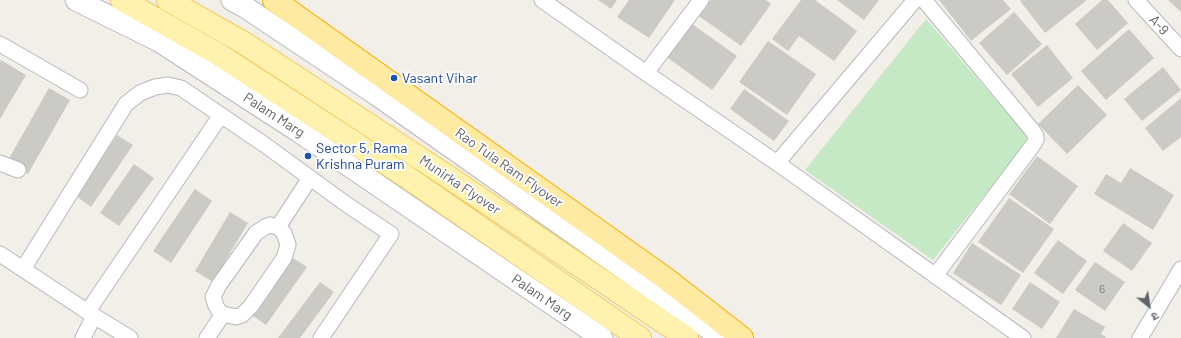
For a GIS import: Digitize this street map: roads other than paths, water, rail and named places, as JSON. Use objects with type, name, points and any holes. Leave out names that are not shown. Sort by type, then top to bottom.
[{"type":"highway","name":"Rao Tula Ram Flyover","points":[[274,0],[665,278],[742,338]]},
{"type":"main road","name":"Palam Marg","points":[[76,0],[117,9],[159,40],[298,131],[602,338]]},
{"type":"main road","points":[[99,0],[117,9]]},
{"type":"main road","name":"Munirka Flyover","points":[[168,0],[244,43],[447,176],[683,336]]},
{"type":"main road","points":[[232,0],[245,7],[364,86],[722,338]]},
{"type":"main road","name":"Munirka Flyover","points":[[117,9],[218,54],[394,168],[640,338]]},
{"type":"street","points":[[542,0],[777,163],[1023,338]]},
{"type":"street","points":[[777,163],[915,0]]},
{"type":"street","points":[[924,0],[1036,136],[1036,140],[1033,145],[935,276]]},
{"type":"street","name":"A-9","points":[[1136,0],[1181,49]]},
{"type":"street","points":[[646,73],[699,1]]},
{"type":"street","points":[[0,44],[80,90]]},
{"type":"street","points":[[23,269],[126,104],[140,94],[155,87],[168,85],[181,88],[391,234],[321,338]]},
{"type":"street","points":[[84,338],[91,314],[221,115]]},
{"type":"street","points":[[0,163],[18,170]]},
{"type":"street","points":[[278,227],[310,178]]},
{"type":"street","points":[[270,225],[278,227],[284,233],[288,245],[284,258],[252,306],[242,315],[236,317],[223,314],[216,306],[213,297],[219,285],[256,233],[270,225]]},
{"type":"street","points":[[0,254],[130,338]]},
{"type":"street","points":[[1140,338],[1181,269]]},
{"type":"street","points":[[207,338],[223,314]]},
{"type":"place","name":"Vasant Vihar","points":[[394,78]]},
{"type":"place","name":"Sector 5, Rama Krishna Puram","points":[[308,156]]}]
